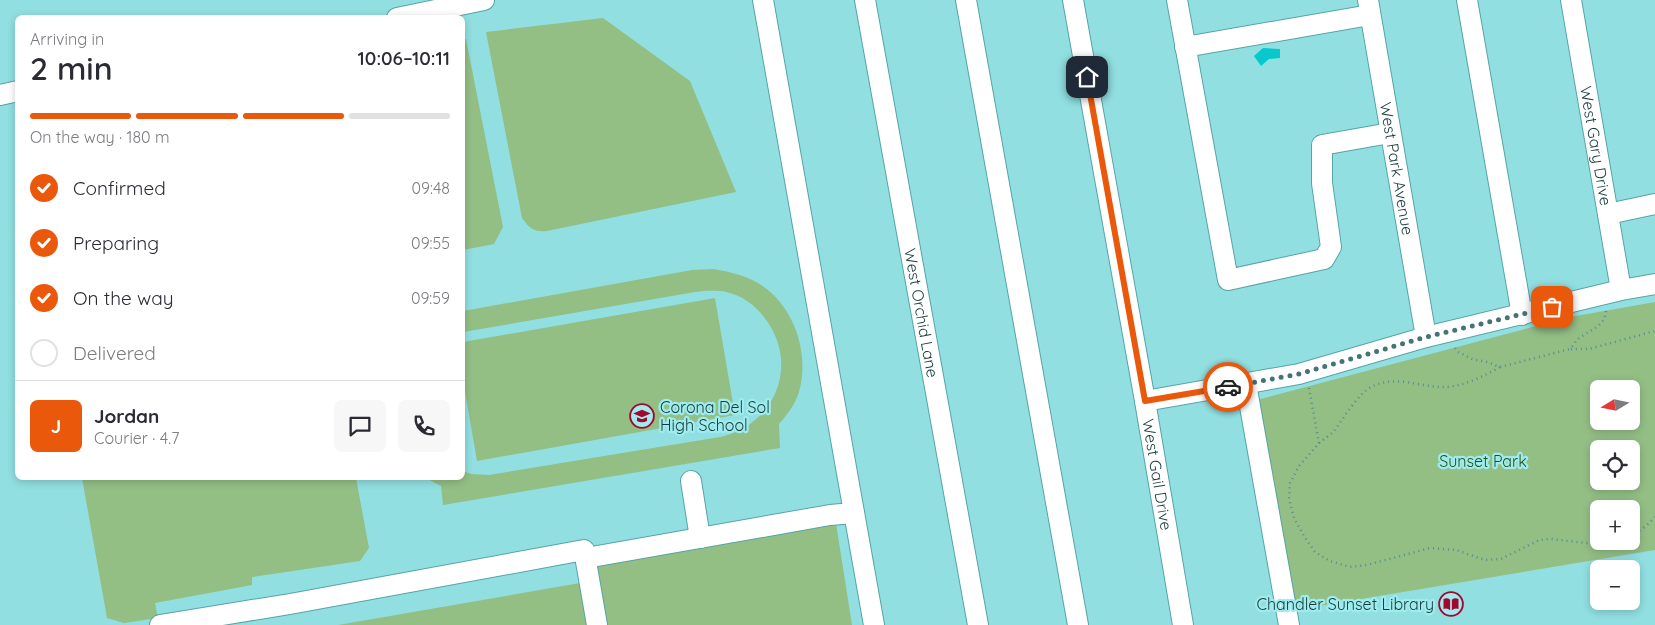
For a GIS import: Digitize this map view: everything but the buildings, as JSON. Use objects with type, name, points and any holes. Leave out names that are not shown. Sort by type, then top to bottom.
[{"type":"street","points":[[412,15],[484,0]]},
{"type":"street","points":[[763,0],[874,625]]},
{"type":"street","name":"West Orchid Lane","points":[[866,0],[978,625]]},
{"type":"street","points":[[966,0],[1078,625]]},
{"type":"street","name":"West Gail Drive","points":[[1073,0],[1183,625]]},
{"type":"street","points":[[1177,0],[1228,280],[1324,259],[1331,247],[1322,183],[1322,145],[1390,133]]},
{"type":"street","points":[[1467,0],[1522,315]]},
{"type":"street","name":"West Gary Drive","points":[[1570,0],[1608,214],[1613,291]]},
{"type":"street","points":[[1186,47],[1369,7]]},
{"type":"street","name":"West Park Avenue","points":[[1369,7],[1390,133],[1434,335]]},
{"type":"street","points":[[0,95],[15,92]]},
{"type":"street","points":[[1608,214],[1655,204]]},
{"type":"street","points":[[1145,401],[1306,372],[1434,335],[1522,315],[1613,291],[1655,284]]},
{"type":"street","points":[[1246,384],[1289,625]]},
{"type":"street","points":[[691,481],[700,538]]},
{"type":"street","points":[[586,558],[830,515],[854,513]]},
{"type":"street","points":[[160,625],[290,604],[584,550],[597,625]]},
{"type":"path","points":[[1570,349],[1578,339],[1605,319],[1613,291]]},
{"type":"path","points":[[1590,543],[1552,538],[1539,540],[1501,559],[1486,560],[1456,550],[1430,548],[1367,565],[1350,567],[1330,561],[1315,552],[1294,518],[1289,499],[1290,483],[1299,466],[1332,433],[1348,411],[1369,388],[1381,383],[1396,381],[1448,387],[1481,377],[1500,367],[1570,349],[1589,349],[1655,331]]},
{"type":"path","points":[[1434,335],[1458,352],[1472,359],[1488,362],[1500,367]]},
{"type":"path","points":[[1306,372],[1320,443]]},
{"type":"path","points":[[1640,530],[1655,517]]},
{"type":"green space","points":[[603,18],[690,81],[736,192],[547,231],[535,230],[522,218],[486,32]]},
{"type":"green space","points":[[465,39],[503,227],[494,244],[465,250]]},
{"type":"green space","points":[[714,269],[758,283],[782,304],[790,318],[801,348],[802,380],[794,403],[779,424],[780,448],[443,505],[441,486],[430,480],[465,480],[465,472],[489,475],[720,437],[740,430],[756,419],[768,405],[777,389],[781,372],[780,353],[775,335],[764,317],[747,301],[732,293],[722,291],[695,292],[465,332],[465,311],[692,270]]},
{"type":"green space","points":[[715,298],[735,415],[477,461],[465,392],[465,342]]},
{"type":"green space","name":"Sunset Park","points":[[1655,302],[1655,550],[1295,610],[1257,400],[1570,317]]},
{"type":"green space","points":[[82,480],[356,480],[369,548],[360,561],[252,577],[252,585],[155,603],[158,618],[124,623],[107,618]]},
{"type":"green space","points":[[835,517],[852,625],[606,625],[596,561]]},
{"type":"green space","points":[[580,583],[587,625],[338,625]]},
{"type":"water","points":[[1263,48],[1280,49],[1280,58],[1269,59],[1261,66],[1254,56]]},
{"type":"way so far","points":[[1228,387],[1299,374],[1426,337],[1552,307]]},
{"type":"place","name":"Corona Del Sol High School","points":[[642,416]]},
{"type":"place","name":"Chandler Sunset Library","points":[[1451,604]]},
{"type":"route","points":[[1087,77],[1145,401],[1228,387]]}]
